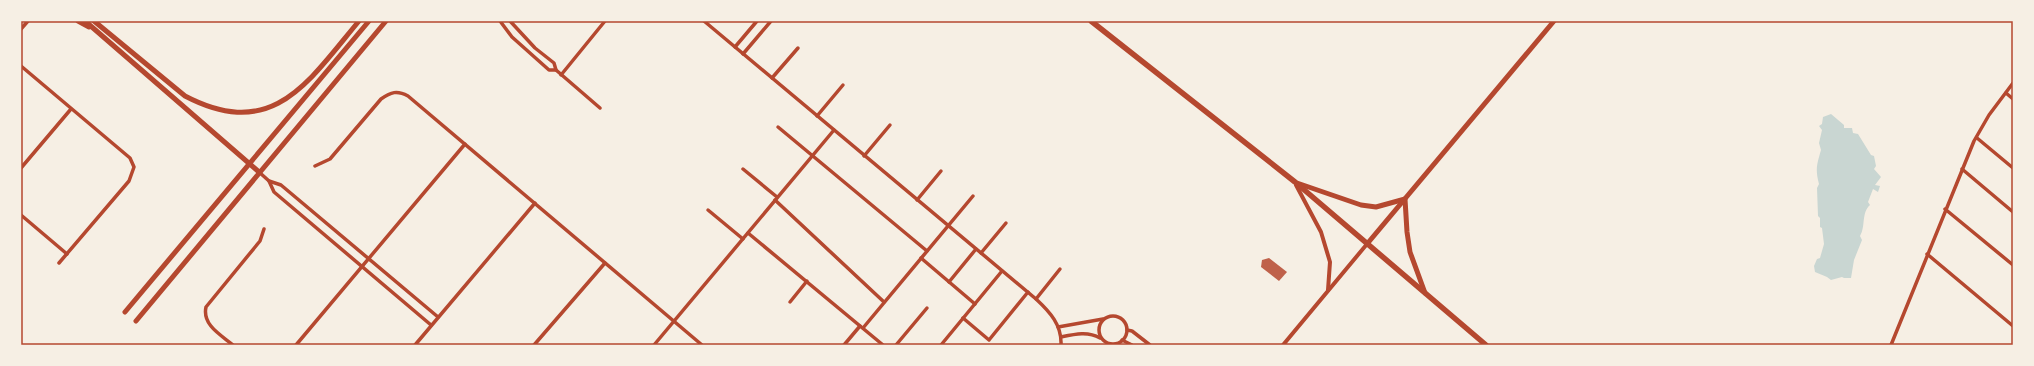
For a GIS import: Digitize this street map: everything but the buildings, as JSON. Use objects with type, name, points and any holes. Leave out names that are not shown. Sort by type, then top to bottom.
[{"type":"main road","points":[[78,21],[95,31]]},
{"type":"main road","points":[[85,21],[259,172]]},
{"type":"main road","points":[[94,21],[185,96],[202,105],[222,111],[244,113],[272,105],[294,95],[307,83],[359,21]]},
{"type":"main road","points":[[125,312],[369,21]]},
{"type":"main road","points":[[136,322],[259,172],[386,21]]},
{"type":"main road","points":[[1091,21],[1295,182],[1486,345]]},
{"type":"main road","points":[[1367,244],[1554,21]]},
{"type":"main road","points":[[1295,182],[1361,205],[1376,207],[1405,198]]},
{"type":"main road","points":[[1405,198],[1406,232],[1410,252],[1425,293]]},
{"type":"street","points":[[21,29],[28,21]]},
{"type":"street","points":[[500,21],[512,38],[549,70],[556,70]]},
{"type":"street","points":[[510,21],[535,48],[554,63],[556,70],[561,75],[600,108]]},
{"type":"street","points":[[561,75],[605,21]]},
{"type":"street","points":[[704,21],[1036,299],[1049,311],[1058,327],[1061,337],[1061,345]]},
{"type":"street","points":[[735,48],[757,21]]},
{"type":"street","points":[[744,54],[771,21]]},
{"type":"street","points":[[772,78],[798,48]]},
{"type":"street","points":[[21,66],[130,158],[134,167],[129,181],[59,263]]},
{"type":"street","points":[[1891,345],[1962,169],[1989,115],[2013,83]]},
{"type":"street","points":[[817,116],[843,85]]},
{"type":"street","points":[[315,166],[330,159],[381,99],[396,91],[408,96],[702,345]]},
{"type":"street","points":[[2006,93],[2013,99]]},
{"type":"street","points":[[21,168],[71,108]]},
{"type":"street","points":[[864,156],[890,125]]},
{"type":"street","points":[[778,127],[927,251]]},
{"type":"street","points":[[654,345],[834,130]]},
{"type":"street","points":[[1977,138],[2013,168]]},
{"type":"street","points":[[296,345],[465,144]]},
{"type":"street","points":[[743,169],[884,302]]},
{"type":"street","points":[[1962,169],[2013,212]]},
{"type":"street","points":[[917,200],[941,171]]},
{"type":"street","points":[[259,172],[269,181],[281,185],[368,260],[438,317]]},
{"type":"street","points":[[269,181],[274,192],[431,325]]},
{"type":"street","points":[[1295,182],[1321,232],[1330,262],[1328,291]]},
{"type":"street","points":[[844,345],[884,302],[973,196]]},
{"type":"street","points":[[415,345],[535,203]]},
{"type":"street","points":[[1945,209],[2013,265]]},
{"type":"street","points":[[708,210],[743,239]]},
{"type":"street","points":[[21,215],[67,254]]},
{"type":"street","points":[[981,253],[1006,223]]},
{"type":"street","points":[[233,345],[210,326],[204,314],[209,301],[260,241],[264,229]]},
{"type":"street","points":[[748,233],[883,345]]},
{"type":"street","points":[[1283,345],[1367,244]]},
{"type":"street","points":[[949,282],[976,249]]},
{"type":"street","points":[[1927,254],[2013,326]]},
{"type":"street","points":[[921,258],[975,304]]},
{"type":"street","points":[[534,345],[605,263]]},
{"type":"street","points":[[1036,299],[1060,269]]},
{"type":"street","points":[[941,345],[1002,271]]},
{"type":"street","points":[[790,302],[807,282]]},
{"type":"street","points":[[963,318],[989,340],[1028,292]]},
{"type":"street","points":[[896,345],[927,308]]},
{"type":"street","points":[[1058,327],[1095,322],[1112,316],[1120,318],[1127,330],[1132,331],[1150,345]]},
{"type":"street","points":[[1101,339],[1098,330],[1104,318]]},
{"type":"street","points":[[1061,337],[1083,333],[1094,334],[1109,344],[1118,343],[1122,340],[1127,330]]},
{"type":"street","points":[[1122,340],[1132,345]]},
{"type":"shaded area","points":[[1831,114],[1844,125],[1844,128],[1852,128],[1853,133],[1858,134],[1871,155],[1874,156],[1876,166],[1874,169],[1881,177],[1875,185],[1880,186],[1878,192],[1873,189],[1868,202],[1870,205],[1865,212],[1863,228],[1860,236],[1862,240],[1854,260],[1851,278],[1842,277],[1831,280],[1815,272],[1814,266],[1817,259],[1820,258],[1824,244],[1822,228],[1820,227],[1820,218],[1818,216],[1817,188],[1819,184],[1817,170],[1821,150],[1819,143],[1822,130],[1819,126],[1822,124],[1823,117]]}]
